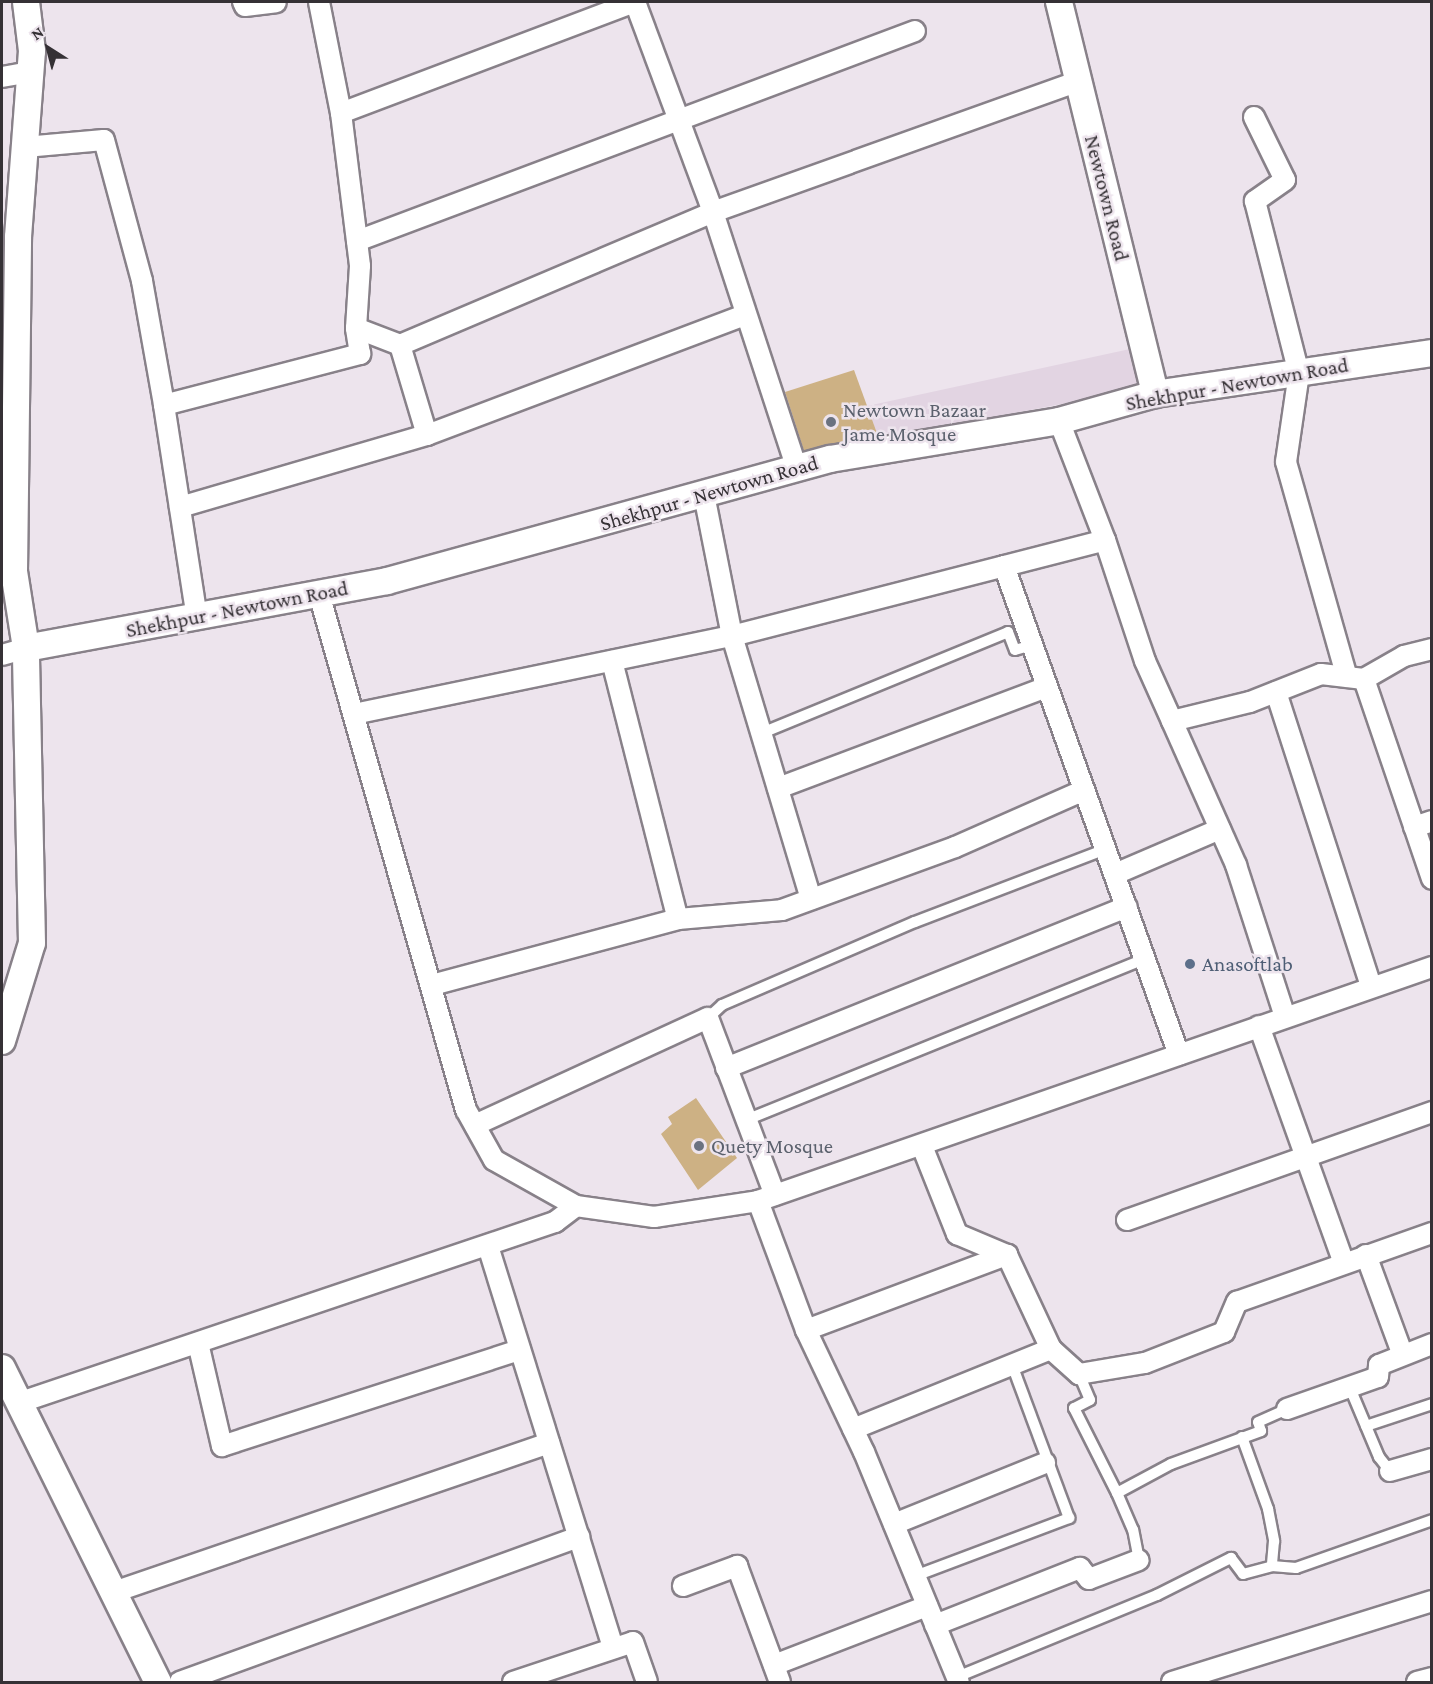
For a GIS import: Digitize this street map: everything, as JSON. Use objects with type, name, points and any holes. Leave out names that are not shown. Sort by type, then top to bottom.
[{"type":"street","points":[[2,1041],[32,943],[26,648],[14,572],[18,237],[30,72],[26,2]]},
{"type":"street","points":[[243,2],[244,6],[276,2]]},
{"type":"street","points":[[164,405],[360,354],[356,328],[360,266],[341,113],[319,2]]},
{"type":"street","points":[[341,113],[635,2],[713,212],[796,469]]},
{"type":"street","name":"Newtown Road","points":[[1059,2],[1155,394]]},
{"type":"street","points":[[357,241],[915,31]]},
{"type":"street","points":[[2,77],[30,72]]},
{"type":"street","points":[[356,328],[400,345],[713,212],[1079,81]]},
{"type":"street","points":[[1254,117],[1285,180],[1255,201],[1299,373],[1286,462],[1355,678],[1423,824],[1431,879]]},
{"type":"street","points":[[24,147],[104,140],[142,281],[197,617]]},
{"type":"street","points":[[180,507],[427,435],[745,315]]},
{"type":"street","points":[[400,345],[427,435]]},
{"type":"street","name":"Shekhpur - Newtown Road","points":[[26,648],[387,581],[830,459],[1059,421],[1155,394],[1431,353]]},
{"type":"street","points":[[1059,421],[1105,540],[1145,661],[1236,866],[1285,1017]]},
{"type":"street","points":[[704,495],[732,636],[811,899]]},
{"type":"street","points":[[354,714],[732,636],[1105,540]]},
{"type":"street","points":[[1004,566],[1179,1055]]},
{"type":"street","points":[[319,594],[466,1110],[494,1160],[576,1206],[654,1217],[767,1198],[922,1146],[1431,967]]},
{"type":"street","points":[[2,655],[26,648]]},
{"type":"street","points":[[1172,721],[1276,692],[1321,674],[1355,678],[1404,656],[1431,649]]},
{"type":"street","points":[[612,661],[678,919]]},
{"type":"street","points":[[778,788],[1047,687]]},
{"type":"street","points":[[1276,692],[1371,987]]},
{"type":"street","points":[[432,986],[678,919],[782,910],[955,847],[1084,790]]},
{"type":"street","points":[[1115,874],[1220,829]]},
{"type":"street","points":[[726,1068],[1127,907]]},
{"type":"street","points":[[475,1125],[708,1018],[746,1120],[807,1330],[894,1524],[958,1680]]},
{"type":"street","points":[[1258,1026],[1344,1263]]},
{"type":"street","points":[[1127,1220],[1431,1113]]},
{"type":"street","points":[[922,1146],[957,1234],[1007,1255],[1052,1349],[1079,1374],[1145,1363],[1224,1332],[1237,1302],[1431,1233]]},
{"type":"street","points":[[21,1402],[488,1246],[555,1222],[576,1206]]},
{"type":"street","points":[[488,1246],[613,1648]]},
{"type":"street","points":[[807,1330],[1007,1255]]},
{"type":"street","points":[[1366,1256],[1402,1353]]},
{"type":"street","points":[[198,1343],[222,1446],[520,1350]]},
{"type":"street","points":[[1287,1409],[1378,1377],[1379,1365],[1402,1353],[1431,1344]]},
{"type":"street","points":[[853,1429],[1052,1349]]},
{"type":"street","points":[[2,1368],[21,1402],[158,1683]]},
{"type":"street","points":[[114,1592],[549,1443]]},
{"type":"street","points":[[1390,1471],[1431,1459]]},
{"type":"street","points":[[894,1524],[1045,1463]]},
{"type":"street","points":[[180,1683],[579,1538]]},
{"type":"street","points":[[935,1625],[1080,1568],[1089,1579],[1139,1560]]},
{"type":"street","points":[[684,1586],[737,1566],[777,1674],[927,1606]]},
{"type":"street","points":[[1172,1683],[1201,1678],[1431,1601]]},
{"type":"street","points":[[513,1683],[633,1642],[647,1683]]},
{"type":"street","points":[[1417,1683],[1431,1678]]},
{"type":"lane","points":[[762,734],[1008,632],[1015,650],[1032,645]]},
{"type":"lane","points":[[708,1018],[722,1005],[915,922],[1106,849]]},
{"type":"lane","points":[[746,1120],[1145,959]]},
{"type":"lane","points":[[915,1576],[1069,1518],[1045,1463],[1012,1365]]},
{"type":"lane","points":[[1079,1374],[1089,1400],[1074,1408],[1133,1530],[1139,1560]]},
{"type":"lane","points":[[1350,1388],[1366,1426],[1390,1471]]},
{"type":"lane","points":[[1366,1426],[1431,1404]]},
{"type":"lane","points":[[1117,1493],[1171,1464],[1261,1431],[1258,1422],[1287,1409]]},
{"type":"lane","points":[[1242,1437],[1268,1509],[1274,1541],[1272,1566]]},
{"type":"lane","points":[[958,1680],[1156,1595],[1232,1558],[1243,1574],[1272,1566],[1296,1568],[1431,1520]]},
{"type":"shaded area","points":[[1130,349],[1139,389],[879,439],[867,406]]},
{"type":"building","name":"Newtown Bazaar Jame Mosque","points":[[854,370],[878,436],[804,451],[785,392]]},
{"type":"building","name":"Quety Mosque","points":[[696,1098],[737,1158],[698,1190],[661,1134],[672,1124],[668,1117]]},
{"type":"place","name":"Newtown Bazaar Jame Mosque","points":[[831,422]]},
{"type":"place","name":"Anasoftlab","points":[[1190,964]]},
{"type":"place","name":"Quety Mosque","points":[[699,1146]]}]
